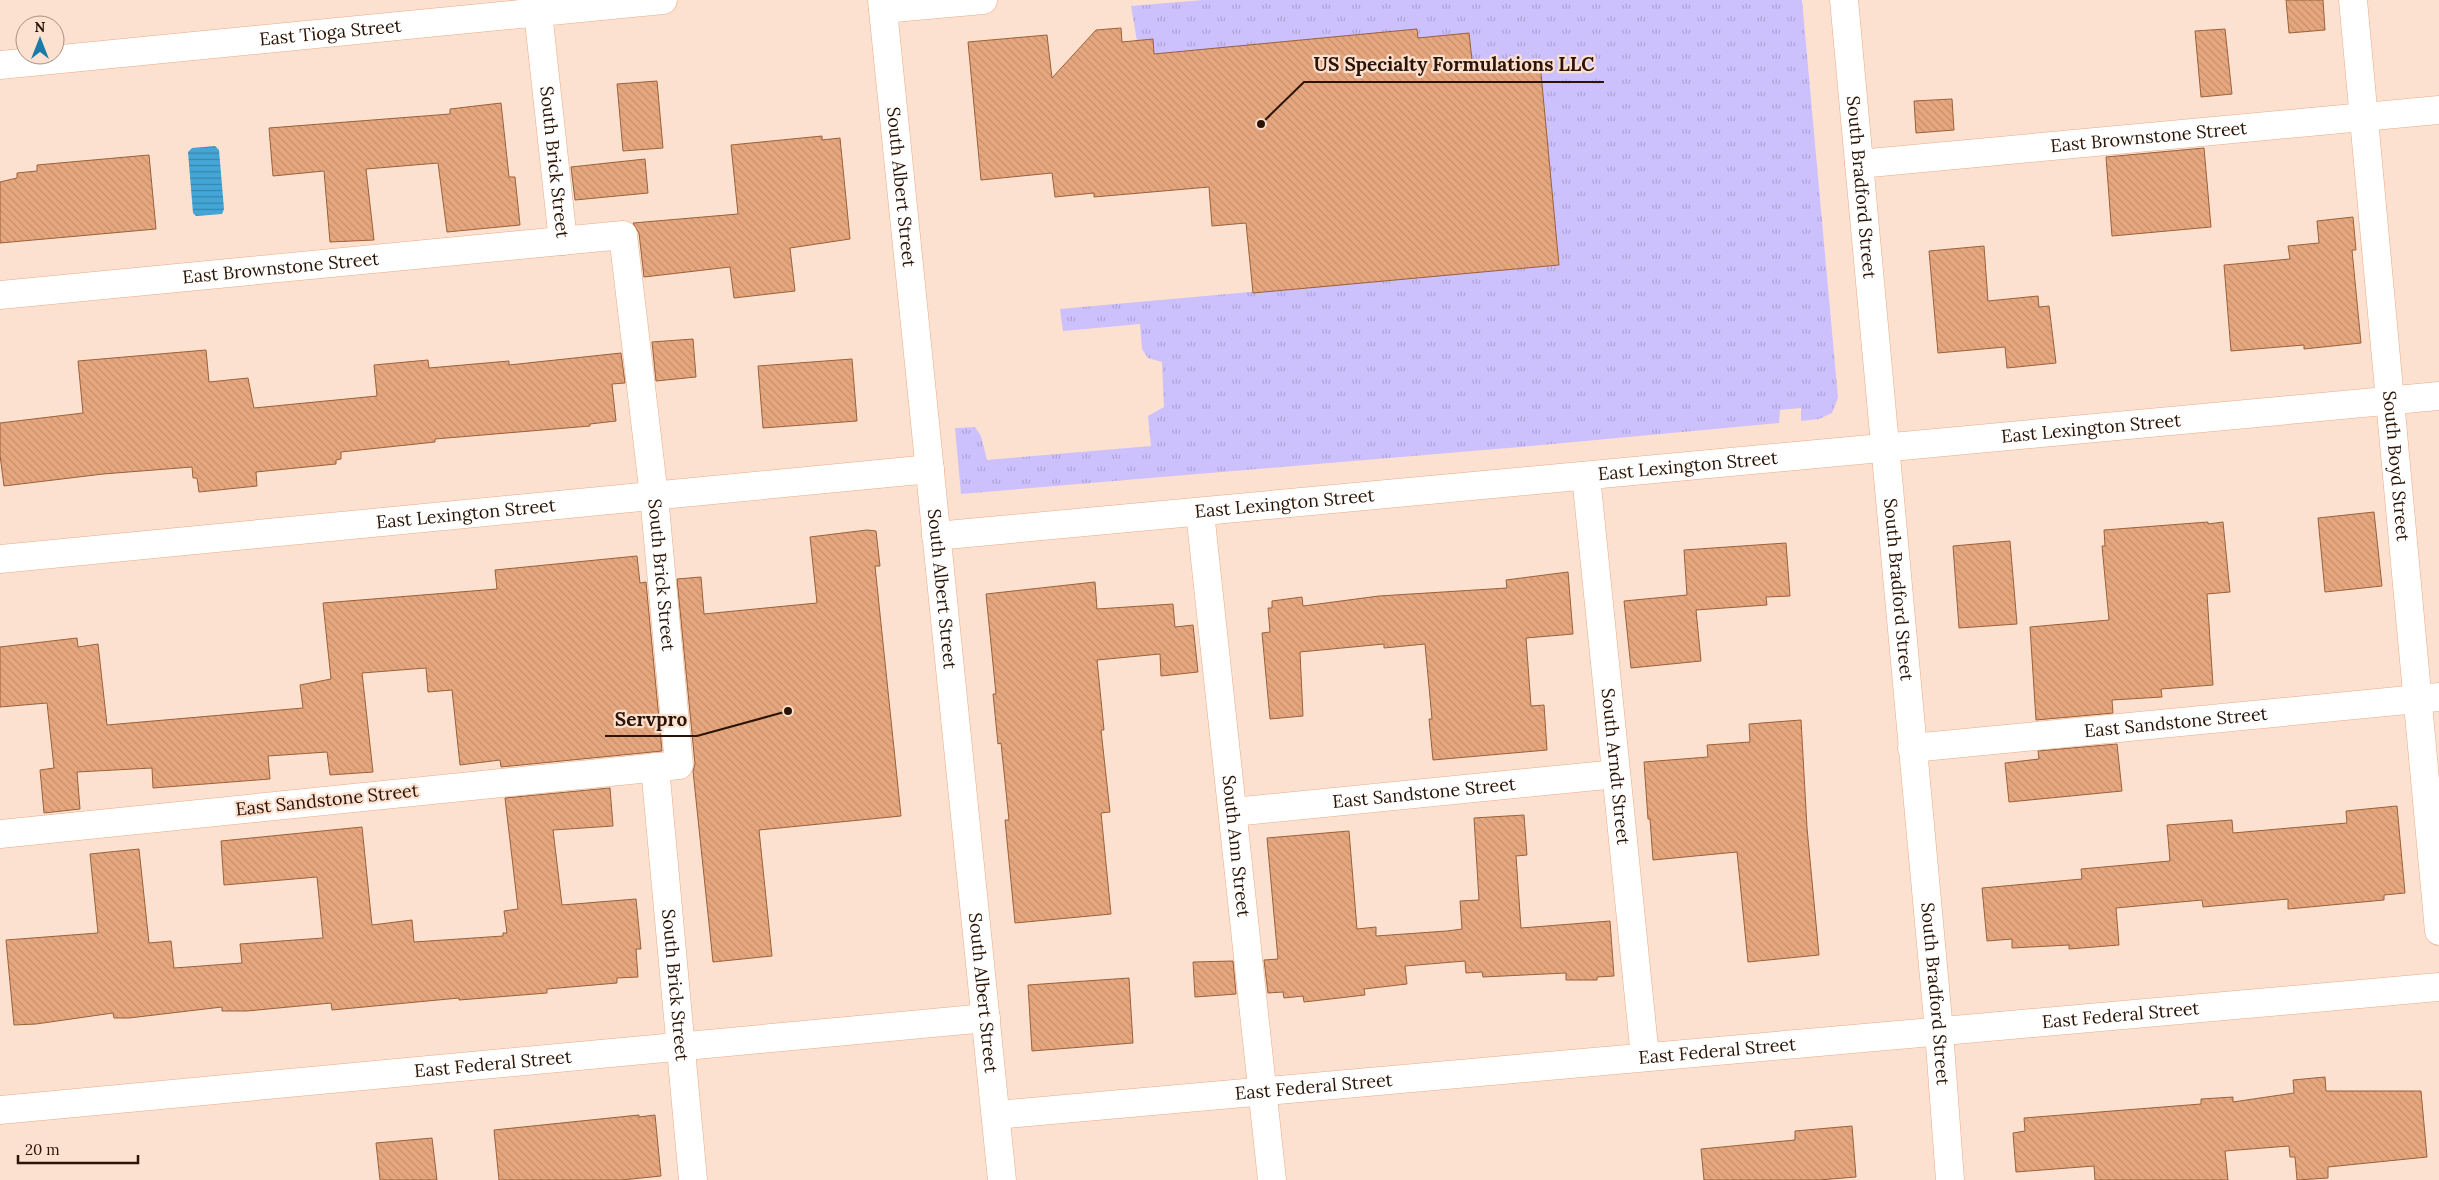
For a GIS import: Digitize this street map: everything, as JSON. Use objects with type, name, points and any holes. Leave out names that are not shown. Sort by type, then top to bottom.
[{"type":"street","name":"East Tioga Street","points":[[0,66],[662,0]]},
{"type":"street","points":[[882,5],[983,0]]},
{"type":"street","name":"South Bradford Street","points":[[1844,0],[1939,1031],[1950,1180]]},
{"type":"street","name":"South Boyd Street","points":[[2353,0],[2389,400],[2428,698],[2439,931]]},
{"type":"street","name":"South Albert Street","points":[[882,5],[1002,1180]]},
{"type":"street","name":"South Brick Street","points":[[538,12],[563,241],[622,235],[654,496],[679,765],[654,767],[693,1180]]},
{"type":"street","name":"East Brownstone Street","points":[[1859,164],[2439,110]]},
{"type":"street","name":"East Brownstone Street","points":[[0,295],[563,241]]},
{"type":"street","name":"East Lexington Street","points":[[936,536],[2439,396]]},
{"type":"street","name":"East Lexington Street","points":[[0,559],[930,469]]},
{"type":"street","name":"South Arndt Street","points":[[1586,476],[1645,1057]]},
{"type":"street","name":"South Ann Street","points":[[1200,512],[1264,1091],[1272,1180]]},
{"type":"street","name":"East Sandstone Street","points":[[1912,748],[2428,698]]},
{"type":"street","name":"East Sandstone Street","points":[[0,834],[654,767]]},
{"type":"street","name":"East Sandstone Street","points":[[1233,812],[1616,774]]},
{"type":"street","name":"East Federal Street","points":[[996,1115],[2439,986]]},
{"type":"street","name":"East Federal Street","points":[[0,1110],[986,1018]]},
{"type":"green space","points":[[1203,0],[1802,0],[1838,398],[1832,413],[1819,419],[1801,421],[1801,408],[1780,410],[1779,423],[961,494],[955,428],[975,427],[981,436],[987,460],[1151,446],[1148,416],[1164,407],[1162,362],[1148,358],[1142,349],[1140,324],[1063,331],[1060,309],[1559,264],[1540,64],[1473,69],[1418,38],[1417,30],[1154,54],[1153,39],[1137,41],[1131,6]]},
{"type":"water","points":[[215,146],[219,150],[224,209],[222,214],[196,216],[193,213],[188,152],[192,148]]},
{"type":"building","points":[[2286,0],[2323,0],[2325,30],[2289,33]]},
{"type":"building","points":[[1121,28],[1122,42],[1153,39],[1154,54],[1417,29],[1418,38],[1469,33],[1473,69],[1540,63],[1559,265],[1253,293],[1246,223],[1212,226],[1209,187],[1094,197],[1094,193],[1055,197],[1052,173],[981,180],[968,42],[1047,35],[1052,78],[1096,30]]},
{"type":"building","points":[[2225,29],[2232,94],[2201,97],[2195,31]]},
{"type":"building","points":[[657,81],[663,148],[623,151],[617,84]]},
{"type":"building","points":[[1952,99],[1954,130],[1916,133],[1914,101]]},
{"type":"building","points":[[501,103],[509,177],[515,177],[520,225],[447,232],[438,163],[366,169],[374,240],[330,242],[324,171],[273,176],[269,128],[450,114],[450,109]]},
{"type":"building","points":[[822,136],[822,140],[840,138],[850,239],[790,248],[795,291],[734,298],[730,267],[644,277],[639,233],[633,223],[738,214],[731,145]]},
{"type":"building","points":[[2204,148],[2211,227],[2112,236],[2106,157]]},
{"type":"building","points":[[149,155],[156,229],[0,243],[0,182],[17,178],[17,173],[37,171],[37,165]]},
{"type":"building","points":[[645,159],[648,193],[575,200],[571,167]]},
{"type":"building","points":[[2353,217],[2356,250],[2352,250],[2361,343],[2304,349],[2304,345],[2231,351],[2224,265],[2290,259],[2288,246],[2319,243],[2317,221]]},
{"type":"building","points":[[1984,246],[1988,301],[2038,296],[2039,307],[2049,306],[2056,363],[2007,368],[2005,347],[1938,353],[1929,251]]},
{"type":"building","points":[[693,339],[696,377],[656,381],[652,342]]},
{"type":"building","points":[[206,350],[209,382],[248,378],[254,408],[377,396],[374,365],[428,360],[429,368],[509,361],[509,365],[621,353],[625,383],[612,384],[616,421],[590,424],[590,426],[435,439],[435,442],[341,452],[341,459],[336,460],[336,464],[256,472],[257,486],[199,492],[197,478],[193,478],[192,467],[103,474],[4,486],[0,455],[0,423],[83,413],[78,361]]},
{"type":"building","points":[[852,359],[857,421],[763,428],[758,366]]},
{"type":"building","points":[[2374,512],[2382,586],[2325,592],[2318,518]]},
{"type":"building","points":[[2208,522],[2208,524],[2223,522],[2230,592],[2207,594],[2213,685],[2161,689],[2162,697],[2112,700],[2113,713],[2036,720],[2030,627],[2109,620],[2102,546],[2105,546],[2104,530]]},
{"type":"building","points":[[867,530],[876,531],[880,566],[875,566],[901,816],[759,830],[772,956],[713,962],[693,771],[695,764],[677,579],[701,577],[704,614],[817,603],[810,537]]},
{"type":"building","points":[[2010,541],[2017,624],[1959,628],[1953,546]]},
{"type":"building","points":[[1786,543],[1790,596],[1766,597],[1767,605],[1696,610],[1701,661],[1631,668],[1624,601],[1687,595],[1684,550]]},
{"type":"building","points":[[637,556],[640,583],[646,582],[662,751],[501,767],[500,760],[460,765],[452,690],[428,692],[426,668],[362,673],[373,772],[330,775],[327,752],[268,756],[270,779],[153,788],[152,768],[77,772],[80,809],[44,813],[40,770],[54,768],[47,703],[0,707],[0,647],[77,638],[78,647],[98,644],[107,725],[303,708],[300,685],[331,679],[323,603],[497,589],[495,570]]},
{"type":"building","points":[[1568,572],[1573,634],[1526,638],[1531,706],[1544,705],[1547,750],[1433,760],[1429,719],[1432,719],[1425,644],[1384,648],[1384,644],[1300,652],[1303,716],[1270,719],[1262,633],[1270,632],[1268,608],[1272,608],[1272,601],[1302,597],[1303,606],[1379,596],[1507,588],[1506,580]]},
{"type":"building","points":[[1095,582],[1097,609],[1173,604],[1175,627],[1193,625],[1198,672],[1161,676],[1160,654],[1097,660],[1104,730],[1101,730],[1110,812],[1101,813],[1111,914],[1015,923],[1005,820],[1009,820],[1001,743],[998,744],[993,694],[996,694],[986,594]]},
{"type":"building","points":[[1801,720],[1807,828],[1819,955],[1748,962],[1737,852],[1653,860],[1644,762],[1708,757],[1707,745],[1750,742],[1749,724]]},
{"type":"building","points":[[2117,744],[2122,791],[2009,802],[2005,763],[2039,759],[2038,751]]},
{"type":"building","points":[[610,788],[613,826],[553,830],[562,905],[636,899],[641,949],[636,949],[638,977],[617,978],[617,983],[547,989],[547,993],[459,1000],[459,998],[332,1010],[331,1003],[247,1011],[222,1011],[222,1007],[129,1018],[114,1018],[113,1013],[36,1024],[14,1025],[6,940],[98,933],[90,854],[139,849],[149,943],[171,941],[174,968],[242,963],[240,944],[323,938],[317,877],[224,885],[221,841],[362,827],[372,925],[412,920],[414,942],[503,936],[503,933],[507,933],[504,911],[518,909],[505,798]]},
{"type":"building","points":[[2397,806],[2405,893],[2384,895],[2384,900],[2288,909],[2288,899],[2203,907],[2202,900],[2116,908],[2119,945],[2069,949],[2069,945],[2012,948],[2012,939],[1987,941],[1982,888],[2082,879],[2081,869],[2170,861],[2167,825],[2232,820],[2233,833],[2347,823],[2346,811]]},
{"type":"building","points":[[1524,815],[1527,855],[1516,856],[1521,928],[1610,921],[1614,976],[1597,977],[1597,980],[1566,980],[1566,973],[1483,977],[1482,972],[1466,973],[1465,961],[1405,966],[1407,984],[1364,989],[1365,995],[1304,1002],[1303,996],[1284,998],[1283,992],[1268,993],[1264,960],[1278,959],[1267,838],[1349,831],[1357,929],[1376,927],[1376,936],[1447,931],[1462,929],[1460,901],[1479,900],[1474,818]]},
{"type":"building","points":[[1233,961],[1236,994],[1195,997],[1193,962]]},
{"type":"building","points":[[1129,978],[1133,1043],[1032,1051],[1028,985]]},
{"type":"building","points":[[2325,1077],[2326,1091],[2421,1091],[2427,1157],[2328,1167],[2328,1178],[2297,1180],[2295,1157],[2290,1157],[2289,1146],[2225,1151],[2228,1180],[2095,1180],[2094,1166],[2016,1172],[2013,1133],[2025,1131],[2024,1118],[2201,1104],[2201,1099],[2233,1097],[2233,1102],[2294,1093],[2293,1080]]},
{"type":"building","points":[[639,1115],[639,1117],[655,1115],[661,1176],[622,1180],[499,1180],[494,1130]]},
{"type":"building","points":[[1852,1126],[1856,1177],[1819,1180],[1704,1180],[1701,1149],[1795,1140],[1795,1131]]},
{"type":"building","points":[[432,1138],[437,1180],[380,1180],[376,1143]]},
{"type":"place","name":"US Specialty Formulations LLC","points":[[1261,124]]},
{"type":"place","name":"Servpro","points":[[788,711]]}]
